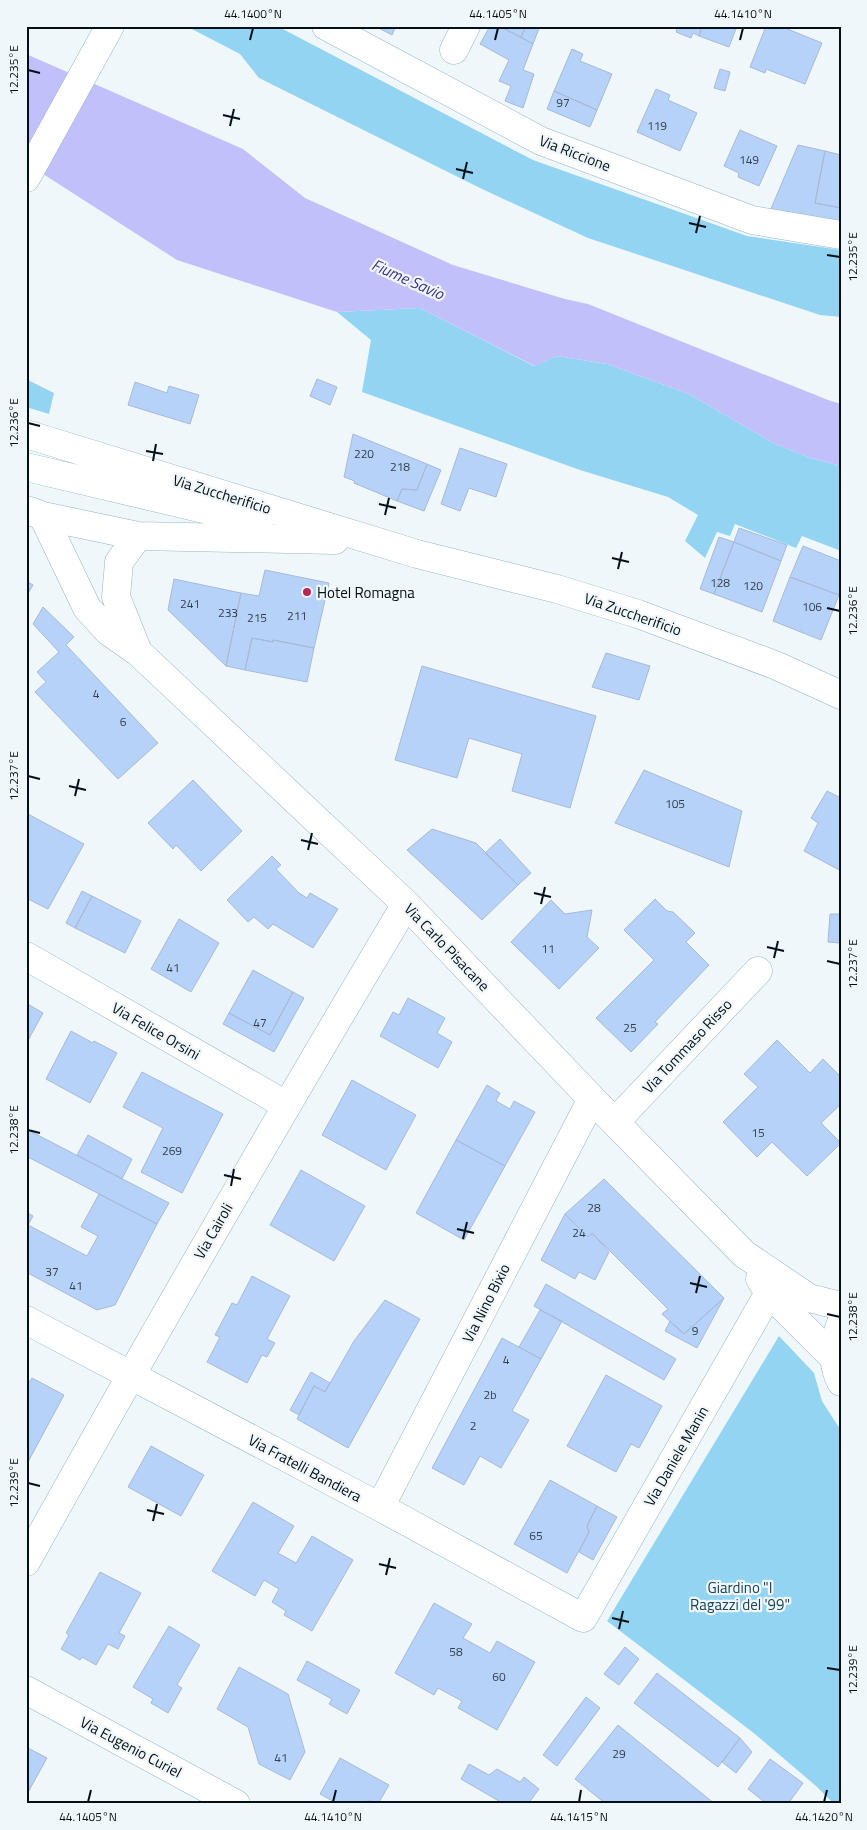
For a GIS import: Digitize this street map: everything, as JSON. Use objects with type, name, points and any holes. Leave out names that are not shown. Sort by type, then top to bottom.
[{"type":"street","points":[[26,178],[110,26]]},
{"type":"street","name":"Via Riccione","points":[[326,26],[541,141],[752,220],[841,235]]},
{"type":"street","name":"Via Zuccherificio","points":[[26,434],[417,554],[557,589],[638,614],[775,665],[841,695]]},
{"type":"street","name":"Via Zuccherificio","points":[[26,467],[335,540],[417,554]]},
{"type":"street","name":"Via Zuccherificio","points":[[34,513],[138,536],[335,540]]},
{"type":"street","name":"Via Carlo Pisacane","points":[[34,513],[87,608],[108,631],[138,652],[406,904],[744,1254],[809,1298],[841,1306]]},
{"type":"street","points":[[138,536],[119,562],[116,597],[138,652]]},
{"type":"street","name":"Via Cairoli","points":[[26,1562],[130,1376],[286,1105],[406,904]]},
{"type":"street","name":"Via Felice Orsini","points":[[26,956],[286,1105]]},
{"type":"street","name":"Via Tommaso Risso","points":[[615,1122],[758,970]]},
{"type":"street","name":"Via Nino Bixio","points":[[380,1507],[592,1098]]},
{"type":"street","name":"Via Carlo Pisacane","points":[[744,1254],[769,1293],[838,1370]]},
{"type":"street","name":"Via Daniele Manin","points":[[583,1618],[769,1293]]},
{"type":"street","name":"Via Fratelli Bandiera","points":[[26,1320],[380,1507],[583,1618]]},
{"type":"street","points":[[838,1370],[835,1340],[841,1323]]},
{"type":"street","name":"Via Eugenio Curiel","points":[[26,1690],[236,1804]]},
{"type":"green space","points":[[186,26],[277,26],[533,160],[747,236],[841,250],[841,317],[820,315],[588,238],[480,188],[259,78],[240,54]]},
{"type":"green space","points":[[420,308],[534,366],[557,356],[607,364],[689,394],[775,444],[811,458],[841,466],[841,551],[802,536],[796,548],[735,524],[730,536],[717,532],[705,558],[685,541],[698,515],[668,497],[580,470],[362,392],[371,340],[337,312]]},
{"type":"green space","points":[[26,379],[54,393],[49,414],[26,407]]},
{"type":"green space","name":"Giardino \"I Ragazzi del '99\"","points":[[779,1336],[814,1373],[822,1401],[841,1428],[841,1804],[834,1804],[816,1786],[755,1734],[607,1621]]},
{"type":"water","name":"Fiume Savio","points":[[26,54],[243,149],[305,198],[453,265],[565,299],[588,304],[841,404],[841,466],[811,458],[775,444],[689,394],[607,364],[557,356],[535,366],[420,308],[337,312],[177,260],[26,163]]},
{"type":"building","points":[[375,26],[396,26],[392,35]]},
{"type":"building","points":[[490,26],[499,26],[533,44],[523,70],[534,74],[523,108],[505,101],[511,86],[499,81],[509,60],[480,44]]},
{"type":"building","points":[[499,26],[526,26],[521,37]]},
{"type":"building","points":[[526,26],[540,26],[533,44],[521,37]]},
{"type":"building","points":[[678,26],[702,26],[699,36],[693,33],[691,38],[676,32]]},
{"type":"building","points":[[702,26],[737,26],[729,47],[699,36]]},
{"type":"building","points":[[766,26],[780,26],[822,43],[805,84],[766,69],[765,73],[750,67]]},
{"type":"building","points":[[572,49],[583,54],[580,61],[612,74],[597,110],[554,91]]},
{"type":"building","points":[[720,69],[730,72],[725,91],[714,88]]},
{"type":"building","points":[[656,89],[670,95],[668,100],[697,113],[680,151],[637,132]]},
{"type":"building","points":[[554,91],[597,110],[590,127],[547,109]]},
{"type":"building","points":[[740,130],[777,146],[759,186],[738,177],[739,173],[724,166]]},
{"type":"building","points":[[798,145],[825,151],[815,203],[841,208],[841,226],[770,211]]},
{"type":"building","points":[[825,151],[841,155],[841,208],[815,203]]},
{"type":"building","points":[[317,379],[337,387],[330,405],[310,396]]},
{"type":"building","points":[[135,382],[167,393],[169,386],[199,395],[190,424],[128,405]]},
{"type":"building","points":[[353,434],[427,464],[417,490],[402,489],[397,501],[344,477]]},
{"type":"building","points":[[460,448],[507,464],[496,497],[469,488],[460,511],[441,504]]},
{"type":"building","points":[[427,464],[441,470],[424,511],[397,501],[402,489],[417,490]]},
{"type":"building","points":[[739,528],[787,545],[781,561],[734,542]]},
{"type":"building","points":[[719,537],[734,542],[714,594],[700,589]]},
{"type":"building","points":[[734,542],[781,561],[762,612],[714,594]]},
{"type":"building","points":[[803,546],[841,561],[841,590],[839,595],[790,577]]},
{"type":"building","points":[[265,570],[329,583],[314,648],[252,638],[245,670],[226,666],[241,593],[259,596]]},
{"type":"building","points":[[790,577],[839,595],[821,640],[773,621]]},
{"type":"building","points":[[174,579],[241,593],[226,666],[168,610]]},
{"type":"building","points":[[26,581],[33,585],[26,597]]},
{"type":"building","points":[[43,607],[74,637],[66,645],[158,743],[118,779],[35,692],[46,682],[37,672],[59,652],[33,624]]},
{"type":"building","points":[[252,638],[314,648],[307,682],[245,670]]},
{"type":"building","points":[[606,653],[650,666],[639,700],[592,687]]},
{"type":"building","points":[[422,666],[596,716],[570,808],[512,791],[522,754],[469,738],[457,778],[395,760]]},
{"type":"building","points":[[644,770],[742,811],[729,867],[615,823]]},
{"type":"building","points":[[193,780],[242,831],[201,871],[176,845],[173,849],[148,823]]},
{"type":"building","points":[[827,791],[841,798],[841,871],[804,851],[818,823],[811,818]]},
{"type":"building","points":[[26,813],[84,844],[48,909],[26,898]]},
{"type":"building","points":[[432,829],[476,843],[518,885],[482,920],[407,850]]},
{"type":"building","points":[[500,839],[531,873],[518,885],[485,853]]},
{"type":"building","points":[[272,856],[281,865],[276,869],[299,893],[307,898],[310,893],[338,909],[313,948],[273,924],[268,929],[254,917],[248,922],[227,900]]},
{"type":"building","points":[[82,891],[92,896],[75,928],[66,923]]},
{"type":"building","points":[[92,896],[141,921],[125,953],[75,928]]},
{"type":"building","points":[[655,899],[667,911],[673,912],[695,933],[686,942],[709,965],[655,1022],[658,1024],[631,1052],[596,1018],[654,960],[624,930]]},
{"type":"building","points":[[551,900],[565,914],[592,910],[587,937],[599,948],[559,989],[511,942]]},
{"type":"building","points":[[830,914],[841,914],[841,943],[828,942]]},
{"type":"building","points":[[179,919],[219,943],[191,992],[151,969]]},
{"type":"building","points":[[253,970],[293,992],[270,1035],[229,1013]]},
{"type":"building","points":[[293,992],[304,998],[274,1052],[223,1024],[229,1013],[270,1035]]},
{"type":"building","points":[[408,998],[445,1018],[437,1033],[452,1042],[438,1068],[380,1036],[393,1012],[399,1015]]},
{"type":"building","points":[[26,1003],[43,1013],[26,1044]]},
{"type":"building","points":[[71,1031],[117,1053],[90,1103],[46,1079]]},
{"type":"building","points":[[777,1040],[810,1073],[823,1059],[841,1077],[841,1104],[821,1123],[841,1143],[807,1176],[772,1142],[757,1157],[723,1122],[758,1087],[744,1074]]},
{"type":"building","points":[[142,1072],[223,1114],[182,1193],[141,1172],[163,1128],[123,1107]]},
{"type":"building","points":[[352,1080],[416,1115],[386,1170],[322,1135]]},
{"type":"building","points":[[487,1085],[500,1093],[496,1101],[510,1109],[514,1101],[535,1112],[505,1166],[456,1140]]},
{"type":"building","points":[[26,1129],[169,1203],[157,1224],[26,1156]]},
{"type":"building","points":[[88,1135],[132,1159],[122,1179],[77,1155]]},
{"type":"building","points":[[456,1140],[505,1166],[464,1240],[416,1213]]},
{"type":"building","points":[[301,1170],[365,1206],[334,1261],[270,1225]]},
{"type":"building","points":[[604,1179],[724,1298],[684,1334],[662,1314],[668,1309],[592,1233],[588,1237],[565,1214]]},
{"type":"building","points":[[99,1194],[157,1224],[115,1305],[97,1310],[26,1272],[26,1212],[33,1216],[28,1225],[87,1256],[98,1236],[81,1227]]},
{"type":"building","points":[[565,1214],[588,1237],[592,1233],[609,1252],[595,1280],[579,1272],[575,1279],[541,1260]]},
{"type":"building","points":[[252,1276],[290,1296],[267,1339],[275,1343],[267,1357],[262,1355],[247,1383],[207,1362],[220,1337],[215,1335],[232,1303],[237,1305]]},
{"type":"building","points":[[546,1284],[676,1359],[664,1380],[534,1306]]},
{"type":"building","points":[[724,1298],[697,1348],[665,1331],[670,1321],[684,1334]]},
{"type":"building","points":[[385,1300],[420,1319],[348,1448],[297,1419],[314,1386],[325,1392],[354,1341]]},
{"type":"building","points":[[540,1310],[562,1321],[541,1359],[519,1347]]},
{"type":"building","points":[[502,1338],[541,1359],[512,1411],[529,1420],[501,1468],[480,1456],[464,1485],[432,1468]]},
{"type":"building","points":[[311,1372],[330,1383],[325,1392],[314,1386],[299,1415],[290,1410]]},
{"type":"building","points":[[606,1375],[662,1406],[639,1448],[631,1444],[616,1472],[567,1446]]},
{"type":"building","points":[[32,1378],[64,1395],[28,1462],[26,1461],[26,1387]]},
{"type":"building","points":[[151,1446],[204,1475],[181,1516],[128,1487]]},
{"type":"building","points":[[550,1480],[597,1506],[587,1526],[589,1532],[567,1573],[514,1544]]},
{"type":"building","points":[[253,1502],[294,1526],[278,1553],[296,1563],[312,1536],[353,1560],[312,1631],[284,1615],[286,1611],[272,1602],[279,1589],[264,1580],[255,1596],[212,1571]]},
{"type":"building","points":[[597,1506],[617,1517],[593,1560],[579,1552],[589,1532],[587,1526]]},
{"type":"building","points":[[100,1572],[141,1593],[119,1633],[125,1636],[118,1649],[108,1644],[96,1665],[82,1657],[80,1660],[61,1649],[69,1635],[66,1633]]},
{"type":"building","points":[[434,1603],[472,1624],[463,1638],[490,1653],[497,1641],[535,1662],[497,1730],[458,1708],[462,1701],[438,1688],[434,1695],[395,1673]]},
{"type":"building","points":[[169,1626],[200,1645],[177,1685],[182,1688],[168,1713],[151,1703],[153,1699],[133,1687]]},
{"type":"building","points":[[625,1647],[639,1659],[619,1685],[604,1674]]},
{"type":"building","points":[[307,1661],[360,1690],[347,1714],[329,1704],[332,1699],[297,1680]]},
{"type":"building","points":[[239,1667],[288,1694],[305,1752],[290,1780],[259,1764],[248,1727],[217,1709]]},
{"type":"building","points":[[657,1673],[740,1738],[718,1767],[634,1703]]},
{"type":"building","points":[[586,1697],[600,1708],[557,1766],[543,1755]]},
{"type":"building","points":[[618,1725],[715,1804],[606,1804],[575,1779]]},
{"type":"building","points":[[740,1738],[752,1752],[736,1773],[722,1762]]},
{"type":"building","points":[[26,1747],[47,1758],[26,1796]]},
{"type":"building","points":[[340,1758],[389,1785],[378,1804],[368,1800],[366,1804],[338,1804],[320,1794]]},
{"type":"building","points":[[770,1759],[803,1783],[788,1804],[767,1804],[748,1789]]},
{"type":"building","points":[[469,1764],[489,1775],[497,1769],[520,1782],[524,1777],[539,1789],[528,1804],[504,1804],[461,1779]]},
{"type":"place","name":"Hotel Romagna","points":[[307,592]]}]
